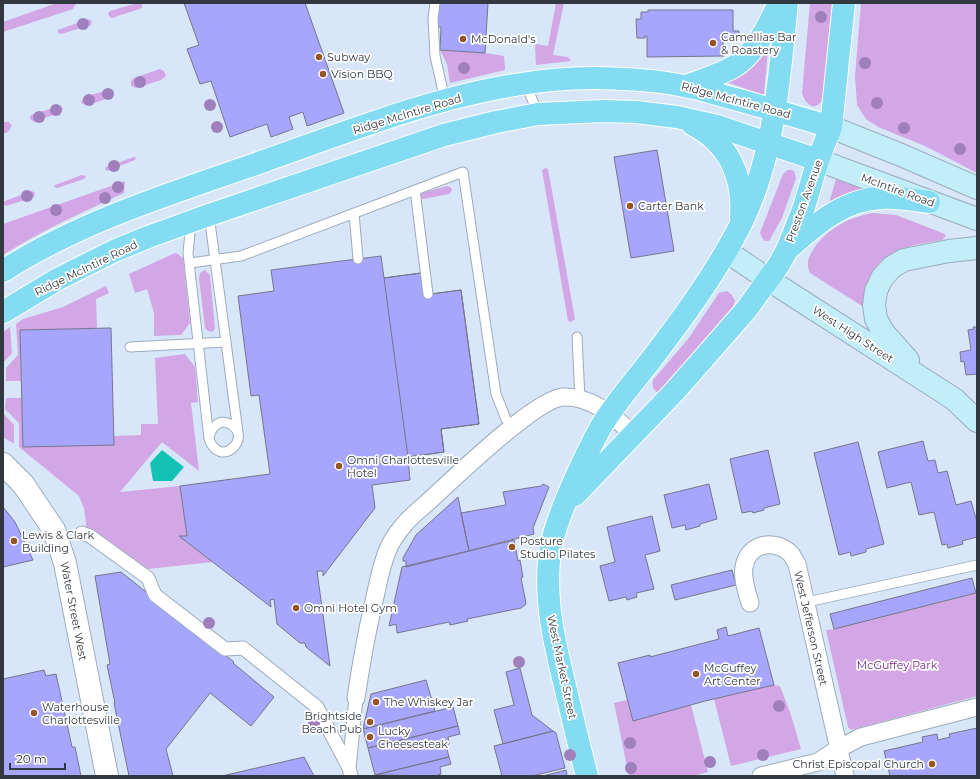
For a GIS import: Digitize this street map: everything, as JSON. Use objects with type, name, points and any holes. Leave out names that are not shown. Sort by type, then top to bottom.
[{"type":"main road","points":[[686,86],[735,66],[751,52],[764,34],[779,3]]},
{"type":"main road","points":[[610,414],[694,302],[726,251],[740,225],[762,173],[769,144],[775,109],[787,3]]},
{"type":"main road","name":"Preston Avenue","points":[[633,434],[675,391],[746,310],[769,280],[787,250],[804,207],[818,160],[831,127],[844,3]]},
{"type":"main road","name":"Ridge McIntire Road","points":[[3,271],[62,238],[106,218],[385,120],[445,101],[507,86],[546,81],[595,78],[642,80],[686,86],[775,109],[831,127]]},
{"type":"main road","name":"Ridge McIntire Road","points":[[3,312],[58,279],[114,251],[200,218],[444,135],[496,122],[538,114],[604,111],[636,112],[677,117],[717,126],[818,160]]},
{"type":"main road","points":[[677,117],[705,131],[728,156],[738,178],[742,199],[740,225]]},
{"type":"main road","points":[[831,127],[977,188]]},
{"type":"main road","name":"McIntire Road","points":[[818,160],[977,219]]},
{"type":"main road","points":[[200,218],[211,180]]},
{"type":"main road","points":[[787,250],[815,226],[841,208],[860,201],[893,198],[929,202]]},
{"type":"main road","points":[[114,251],[154,221],[158,213],[158,199]]},
{"type":"main road","points":[[928,382],[883,332],[876,319],[874,304],[876,290],[882,278],[892,267],[904,260],[949,251],[977,248]]},
{"type":"main road","name":"West High Street","points":[[726,251],[954,399],[977,420]]},
{"type":"main road","name":"West Market Street","points":[[587,776],[556,652],[551,625],[548,592],[549,561],[555,530],[575,478],[602,425],[610,414]]},
{"type":"main road","name":"West Market Street","points":[[562,511],[580,489],[633,434]]},
{"type":"street","points":[[350,772],[356,698],[364,643],[382,563],[391,544],[402,527],[464,468],[541,406],[562,397],[580,399],[595,404],[610,414],[633,434]]},
{"type":"street","name":"Water Street West","points":[[3,464],[27,490],[54,530],[60,545],[65,563],[107,776]]},
{"type":"street","points":[[82,533],[90,536],[148,578],[155,595],[225,649],[243,648],[316,707],[350,772]]},
{"type":"street","name":"West Jefferson Street","points":[[750,603],[744,578],[746,557],[752,550],[760,546],[769,544],[777,545],[792,555],[797,564],[845,776]]},
{"type":"street","points":[[761,776],[818,762],[838,749],[861,738],[977,707]]},
{"type":"lane","points":[[435,3],[433,18],[435,56],[445,101]]},
{"type":"lane","points":[[525,84],[538,114]]},
{"type":"lane","points":[[190,263],[241,256],[463,172],[496,394],[506,419]]},
{"type":"lane","points":[[415,190],[428,294]]},
{"type":"lane","points":[[354,213],[358,259]]},
{"type":"lane","points":[[200,218],[215,260],[238,435],[236,446],[226,452],[220,452],[215,449],[211,445],[209,439],[188,253],[200,218]]},
{"type":"lane","points":[[577,337],[580,399]]},
{"type":"lane","points":[[130,347],[226,342]]},
{"type":"lane","points":[[209,439],[212,429],[216,425],[222,423],[227,423],[232,426],[238,435]]},
{"type":"lane","points":[[806,602],[977,565]]},
{"type":"green space","points":[[57,3],[76,3],[73,9],[3,32],[3,22]]},
{"type":"green space","points":[[137,3],[142,4],[142,8],[112,18],[108,14],[110,11]]},
{"type":"green space","points":[[556,3],[564,3],[553,55],[568,57],[571,61],[536,65],[535,46],[536,44],[548,46]]},
{"type":"green space","points":[[810,3],[835,3],[823,99],[817,106],[811,105],[805,101],[802,93]]},
{"type":"green space","points":[[861,3],[977,3],[977,173],[925,146],[878,127],[866,119],[857,105],[855,76]]},
{"type":"green space","points":[[88,19],[92,21],[91,25],[61,34],[58,33],[58,30]]},
{"type":"green space","points":[[764,48],[768,49],[763,95],[724,81]]},
{"type":"green space","points":[[440,50],[485,53],[504,56],[505,70],[450,83],[447,64]]},
{"type":"green space","points":[[160,69],[164,71],[166,76],[161,80],[136,88],[131,86],[131,81],[134,78]]},
{"type":"green space","points":[[111,89],[114,91],[110,97],[106,99],[87,105],[81,103],[84,97]]},
{"type":"green space","points":[[59,106],[63,108],[61,112],[34,122],[30,119],[31,115]]},
{"type":"green space","points":[[3,122],[9,122],[12,126],[8,132],[3,134]]},
{"type":"green space","points":[[134,157],[136,158],[135,160],[107,171],[105,169],[106,167]]},
{"type":"green space","points":[[545,168],[548,169],[575,319],[571,322],[568,321],[542,170]]},
{"type":"green space","points":[[788,170],[794,171],[796,178],[782,218],[769,241],[765,241],[760,233],[783,174]]},
{"type":"green space","points":[[82,175],[86,176],[84,179],[57,188],[54,187],[55,185]]},
{"type":"green space","points":[[837,176],[875,190],[828,206]]},
{"type":"green space","points":[[125,181],[124,193],[48,229],[3,255],[3,224]]},
{"type":"green space","points":[[447,186],[452,189],[449,194],[423,199],[420,197],[422,193]]},
{"type":"green space","points":[[32,191],[35,193],[34,197],[6,206],[3,204],[5,201]]},
{"type":"green space","points":[[872,213],[896,215],[945,234],[946,236],[942,240],[910,246],[890,254],[875,269],[869,279],[862,306],[810,273],[808,261],[811,253],[819,242],[831,230],[846,221]]},
{"type":"green space","points":[[175,253],[183,258],[190,323],[181,335],[154,336],[154,313],[147,289],[135,293],[129,274]]},
{"type":"green space","points":[[205,270],[210,275],[215,329],[212,332],[205,328],[199,278],[200,273]]},
{"type":"green space","points":[[106,286],[109,293],[96,299],[97,328],[20,330],[21,381],[6,381],[6,368],[18,355],[16,324],[23,319],[63,307]]},
{"type":"green space","points":[[727,291],[732,295],[735,301],[732,309],[674,381],[658,393],[653,387],[653,380],[688,339],[719,293]]},
{"type":"green space","points":[[10,327],[12,353],[3,363],[3,332]]},
{"type":"green space","points":[[185,354],[195,367],[198,402],[191,403],[199,471],[162,442],[120,492],[180,486],[187,536],[180,536],[213,562],[138,570],[87,532],[84,508],[79,496],[19,447],[19,423],[5,409],[6,398],[22,398],[114,436],[141,435],[141,424],[158,424],[155,358]]},
{"type":"green space","points":[[3,413],[14,425],[14,444],[3,437]]},
{"type":"green space","name":"McGuffey Park","points":[[977,592],[977,696],[851,730],[848,727],[826,630]]},
{"type":"green space","points":[[774,685],[780,686],[791,715],[801,749],[731,766],[714,699]]},
{"type":"green space","points":[[627,700],[633,721],[691,705],[708,772],[693,776],[629,776],[614,703]]},
{"type":"shaded area","points":[[162,450],[184,467],[172,481],[153,481],[150,463]]},
{"type":"building","points":[[184,3],[305,3],[344,113],[307,126],[303,112],[289,117],[293,129],[271,137],[267,124],[230,137],[211,81],[200,84],[187,49],[199,45]]},
{"type":"building","name":"McDonald's","points":[[438,3],[488,3],[485,53],[440,50],[441,27],[437,27]]},
{"type":"building","points":[[648,10],[733,10],[733,31],[739,31],[739,40],[723,40],[724,56],[647,57],[647,36],[645,36],[645,38],[637,38],[636,19],[641,19],[641,12],[648,12]]},
{"type":"building","points":[[657,150],[674,251],[631,258],[614,157]]},
{"type":"building","name":"Omni Charlottesville Hotel","points":[[381,256],[384,278],[421,273],[424,295],[461,290],[479,424],[441,429],[444,452],[408,457],[410,480],[372,485],[375,508],[323,576],[323,571],[317,571],[330,666],[306,647],[305,643],[300,643],[277,624],[274,599],[270,600],[271,607],[179,536],[187,536],[180,486],[270,474],[259,395],[251,396],[238,296],[274,291],[271,270]]},
{"type":"building","points":[[421,273],[424,295],[461,290],[479,424],[441,429],[444,452],[408,457],[384,278]]},
{"type":"building","points":[[973,327],[977,327],[977,378],[976,374],[966,375],[964,361],[961,362],[960,352],[971,350],[968,330],[974,329]]},
{"type":"building","points":[[111,328],[114,445],[23,447],[20,330]]},
{"type":"building","points":[[923,441],[928,461],[935,460],[938,473],[947,471],[956,505],[971,501],[977,522],[977,537],[962,541],[963,544],[948,548],[947,544],[942,545],[934,512],[919,515],[911,482],[887,488],[878,452]]},
{"type":"building","points":[[858,442],[884,544],[866,549],[866,552],[851,556],[850,552],[839,555],[814,453]]},
{"type":"building","points":[[768,450],[780,504],[764,508],[764,510],[753,513],[752,511],[742,513],[730,459]]},
{"type":"building","points":[[543,484],[549,487],[533,528],[534,534],[469,551],[461,513],[506,505],[503,492],[541,486]]},
{"type":"building","points":[[709,484],[717,519],[686,530],[685,525],[672,528],[664,495]]},
{"type":"building","points":[[458,497],[469,551],[406,567],[406,561],[403,561],[403,558],[416,535]]},
{"type":"building","name":"Lewis & Clark Building","points":[[3,507],[15,522],[33,560],[3,567]]},
{"type":"building","points":[[652,516],[660,551],[645,555],[654,589],[636,593],[637,597],[627,600],[626,597],[609,601],[600,566],[615,562],[607,527]]},
{"type":"building","points":[[514,540],[518,561],[520,560],[523,577],[521,578],[526,603],[521,608],[467,619],[468,621],[450,625],[449,622],[397,633],[396,624],[389,626],[402,567]]},
{"type":"building","points":[[732,570],[736,585],[675,600],[671,585]]},
{"type":"building","points":[[121,572],[234,662],[233,663],[274,697],[251,726],[210,693],[166,749],[173,776],[129,776],[107,665],[110,664],[95,576]]},
{"type":"building","points":[[972,578],[976,593],[834,629],[830,614]]},
{"type":"building","name":"McGuffey Art Center","points":[[726,627],[728,636],[759,628],[774,685],[705,701],[633,721],[618,663],[650,655],[650,657],[719,639],[717,630]]},
{"type":"building","points":[[520,668],[532,715],[553,731],[503,744],[494,710],[514,705],[506,672]]},
{"type":"building","name":"Waterhouse Charlottesville","points":[[44,670],[46,676],[56,674],[72,747],[75,747],[81,776],[3,776],[3,679]]},
{"type":"building","points":[[426,680],[435,711],[363,729],[371,694]]},
{"type":"building","points":[[453,707],[458,726],[368,748],[363,729]]},
{"type":"building","points":[[458,726],[460,734],[448,737],[449,744],[446,745],[449,757],[375,775],[368,748]]},
{"type":"building","name":"Christ Episcopal Church","points":[[977,728],[977,776],[890,776],[884,751],[923,742],[922,737],[937,734],[938,740],[950,737],[949,734]]},
{"type":"building","points":[[553,731],[556,733],[565,768],[532,776],[502,776],[494,746]]},
{"type":"building","points":[[304,757],[314,776],[222,776]]},
{"type":"building","points":[[449,757],[451,764],[440,767],[441,774],[435,776],[375,775]]},
{"type":"building","points":[[566,770],[567,776],[543,776]]},
{"type":"place","name":"McDonald's","points":[[463,39]]},
{"type":"place","name":"Camellias Bar & Roastery","points":[[713,43]]},
{"type":"place","name":"Subway","points":[[319,57]]},
{"type":"place","name":"Vision BBQ","points":[[323,74]]},
{"type":"place","name":"Carter Bank","points":[[630,206]]},
{"type":"place","name":"Omni Charlottesville Hotel","points":[[339,466]]},
{"type":"place","name":"Lewis & Clark Building","points":[[14,541]]},
{"type":"place","name":"Posture Studio Pilates","points":[[512,547]]},
{"type":"place","name":"Omni Hotel Gym","points":[[296,608]]},
{"type":"place","name":"McGuffey Art Center","points":[[696,674]]},
{"type":"place","name":"The Whiskey Jar","points":[[376,702]]},
{"type":"place","name":"Waterhouse Charlottesville","points":[[34,713]]},
{"type":"place","name":"Brightside Beach Pub","points":[[370,722]]},
{"type":"place","name":"Lucky Cheesesteak","points":[[370,737]]},
{"type":"place","name":"Christ Episcopal Church","points":[[932,764]]}]
